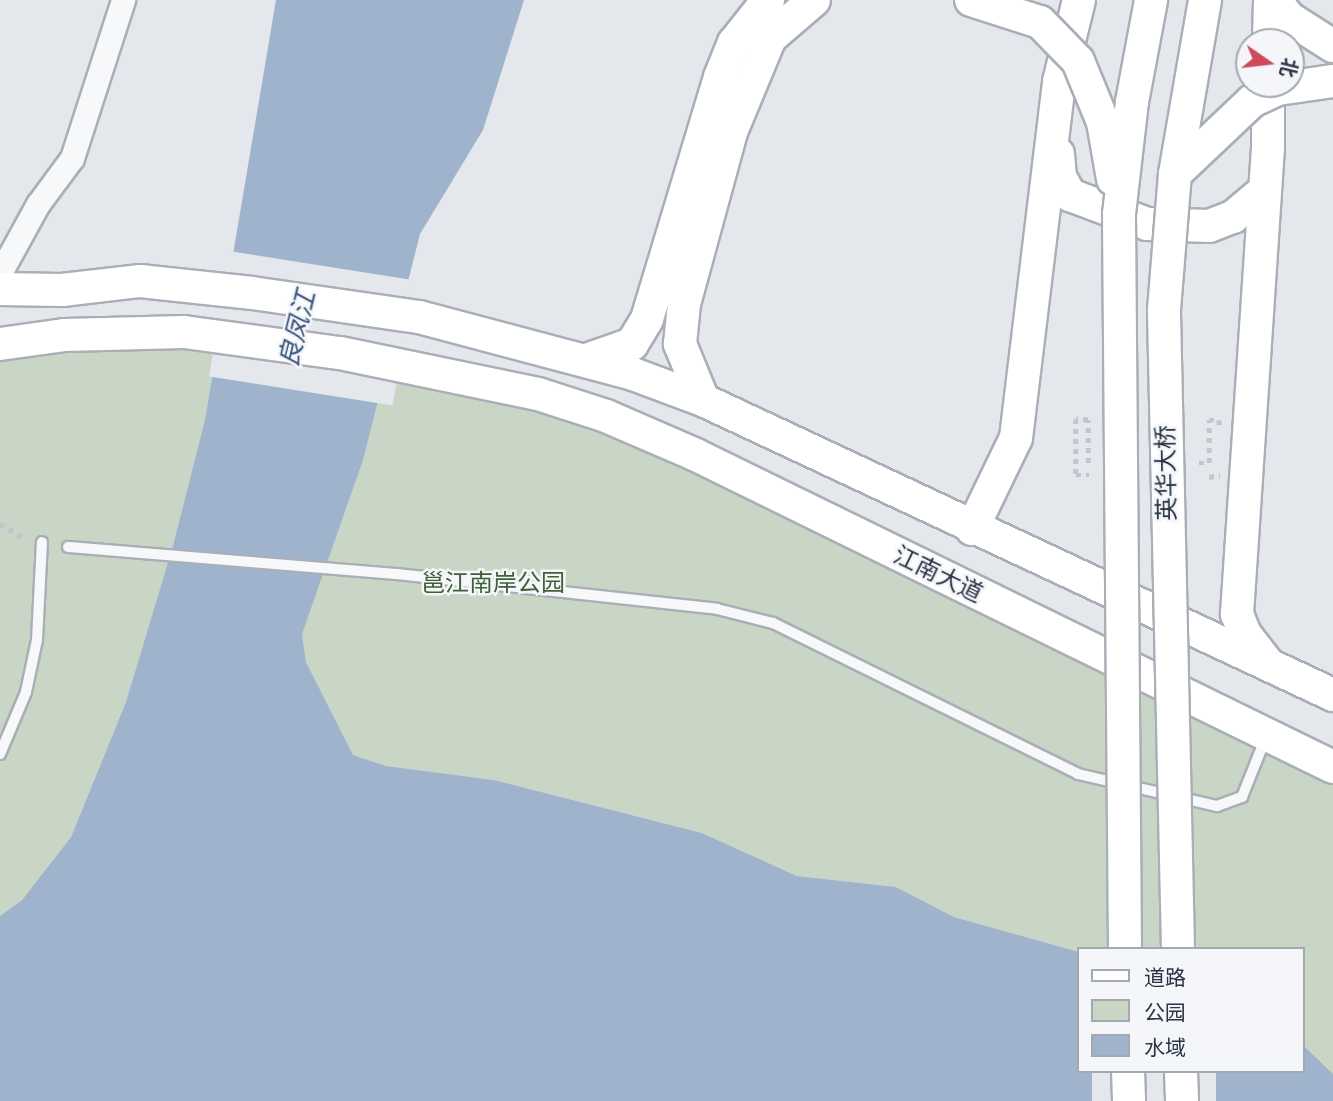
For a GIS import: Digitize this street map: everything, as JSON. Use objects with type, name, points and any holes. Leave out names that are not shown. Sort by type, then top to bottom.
[{"type":"main road","points":[[586,360],[632,344],[647,319],[720,77],[734,43],[768,0]]},
{"type":"main road","points":[[703,400],[680,344],[684,304],[750,77],[769,38],[814,0]]},
{"type":"main road","points":[[971,0],[1040,22],[1078,61],[1103,122],[1119,214]]},
{"type":"main road","points":[[972,529],[1016,438],[1055,121],[1079,0]]},
{"type":"main road","name":"英华大桥","points":[[1125,947],[1119,214],[1132,103],[1151,0]]},
{"type":"main road","name":"英华大桥","points":[[1178,947],[1164,310],[1175,174],[1205,0]]},
{"type":"main road","points":[[1270,28],[1273,0]]},
{"type":"main road","points":[[1273,0],[1289,18],[1333,46]]},
{"type":"main road","points":[[1175,174],[1252,101],[1278,89],[1333,81]]},
{"type":"main road","points":[[1268,98],[1265,190],[1237,614],[1245,634],[1269,665]]},
{"type":"main road","points":[[1055,121],[1060,177],[1070,195],[1112,213],[1147,224],[1209,226],[1233,217],[1265,190]]},
{"type":"main road","points":[[0,289],[62,290],[140,281],[252,293],[419,317],[586,360],[703,400],[972,529],[1333,695]]},
{"type":"main road","name":"江南大道","points":[[0,344],[65,335],[184,332],[340,353],[538,394],[606,416],[696,455],[1333,767]]},
{"type":"main road","points":[[1128,1073],[1129,1101]]},
{"type":"main road","points":[[1181,1073],[1182,1101]]},
{"type":"street","points":[[0,272],[38,204],[72,158],[123,0]]},
{"type":"lane","points":[[0,754],[26,692],[37,640],[42,542]]},
{"type":"lane","points":[[68,547],[397,574],[717,609],[773,623],[1078,774],[1217,806],[1242,797],[1267,735]]},
{"type":"path","points":[[1088,463],[1088,420],[1076,419],[1076,475],[1089,475]]},
{"type":"path","points":[[1199,463],[1209,463],[1209,419],[1219,419],[1220,442]]},
{"type":"path","points":[[1209,477],[1220,476],[1220,465]]},
{"type":"green space","name":"邕江南岸公园","points":[[184,332],[538,394],[1333,767],[1333,1074],[1305,1047],[1305,947],[1078,947],[1078,952],[954,917],[896,887],[797,876],[702,833],[494,780],[386,766],[353,755],[306,662],[302,635],[126,702],[71,837],[22,900],[0,916],[0,344]]},
{"type":"water","name":"良凤江","points":[[276,0],[524,0],[483,130],[420,234],[363,460],[302,634],[306,662],[353,755],[386,766],[494,780],[702,833],[797,876],[896,887],[954,917],[1078,952],[1078,1073],[1305,1073],[1305,1047],[1333,1074],[1333,1101],[0,1101],[0,916],[22,900],[71,837],[126,702],[173,546],[205,420]]},
{"type":"pier","points":[[229,251],[413,280],[393,406],[209,376]]},
{"type":"pier","points":[[1092,1073],[1216,1073],[1216,1101],[1092,1101]]}]
